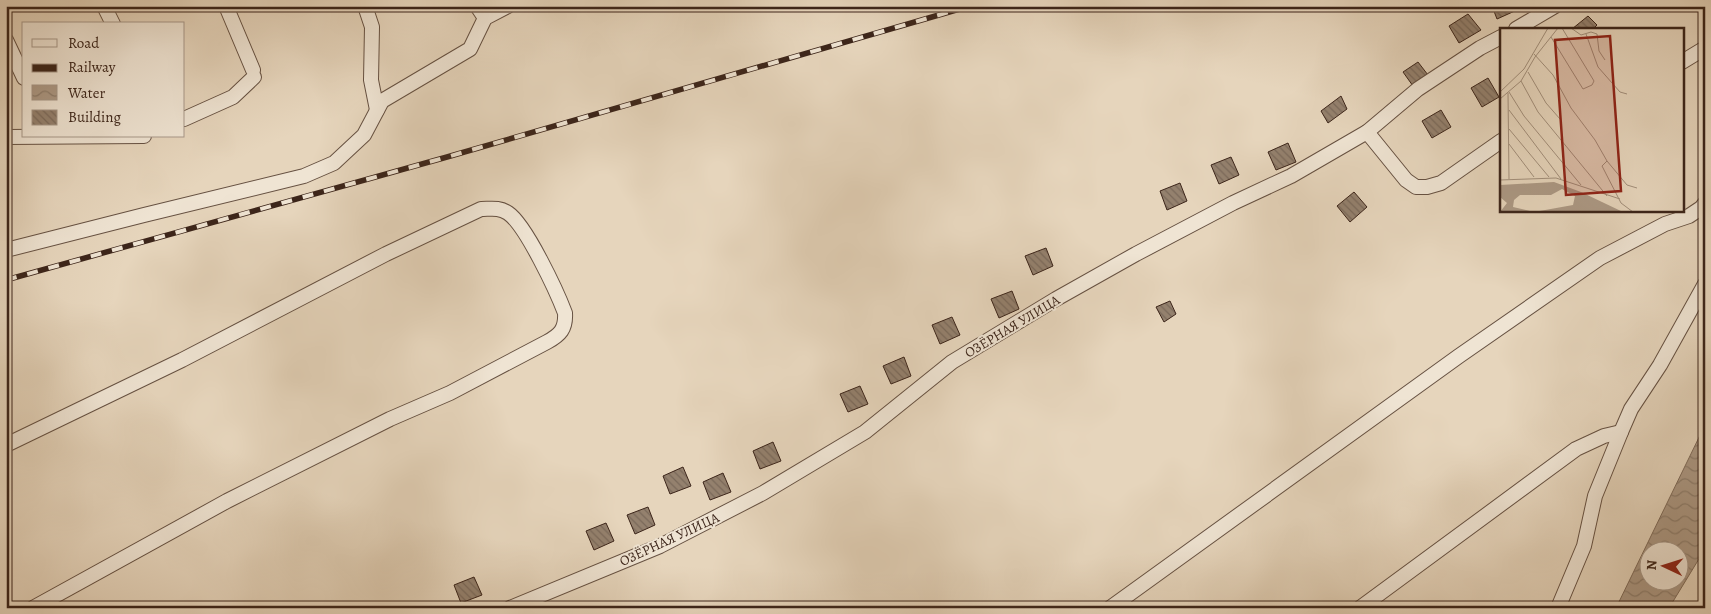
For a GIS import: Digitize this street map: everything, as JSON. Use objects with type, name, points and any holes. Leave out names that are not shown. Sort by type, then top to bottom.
[{"type":"street","points":[[104,6],[112,22]]},
{"type":"street","points":[[185,119],[233,97],[254,74],[226,6]]},
{"type":"street","points":[[365,6],[372,27],[371,80],[377,110]]},
{"type":"street","points":[[477,6],[485,18]]},
{"type":"street","points":[[6,250],[144,214],[304,176],[334,163],[364,135],[382,101],[470,49],[485,18],[508,6]]},
{"type":"street","points":[[1518,28],[1555,6]]},
{"type":"street","name":"ОЗЁРНАЯ УЛИЦА","points":[[510,608],[660,546],[763,493],[865,432],[952,362],[1056,299],[1136,254],[1233,203],[1291,176],[1368,132],[1418,89],[1480,48],[1500,38]]},
{"type":"street","points":[[6,40],[22,74]]},
{"type":"street","points":[[1684,61],[1705,48]]},
{"type":"street","points":[[1368,132],[1406,180],[1416,187],[1441,182],[1500,141]]},
{"type":"street","points":[[6,137],[22,137]]},
{"type":"street","points":[[1110,608],[1459,356],[1600,258],[1665,224],[1690,216],[1705,203]]},
{"type":"street","points":[[6,445],[182,360],[386,254],[482,209],[497,208],[508,213],[517,223],[528,237],[565,313],[563,330],[557,337],[548,342],[450,393],[390,419],[227,501],[33,608]]},
{"type":"street","points":[[1558,608],[1584,546],[1595,496],[1621,432],[1632,409],[1660,365],[1705,284]]},
{"type":"street","points":[[1360,608],[1576,450],[1604,436],[1621,432]]},
{"type":"water","points":[[1705,425],[1705,549],[1688,577],[1688,542],[1648,542]]},
{"type":"water","points":[[1638,563],[1638,592],[1679,592],[1669,608],[1616,608]]},
{"type":"building","points":[[1492,6],[1516,6],[1517,10],[1497,19]]},
{"type":"building","points":[[1468,14],[1481,30],[1459,43],[1449,26]]},
{"type":"building","points":[[1588,16],[1597,25],[1594,28],[1573,28]]},
{"type":"building","points":[[1418,62],[1428,75],[1413,86],[1403,72]]},
{"type":"building","points":[[1488,78],[1499,97],[1482,107],[1471,88]]},
{"type":"building","points":[[1341,96],[1347,109],[1328,123],[1321,111]]},
{"type":"building","points":[[1441,110],[1451,127],[1432,138],[1422,121]]},
{"type":"building","points":[[1288,143],[1296,162],[1276,170],[1268,152]]},
{"type":"building","points":[[1231,157],[1239,175],[1219,184],[1211,165]]},
{"type":"building","points":[[1180,183],[1187,201],[1167,210],[1160,191]]},
{"type":"building","points":[[1354,192],[1367,207],[1350,222],[1337,206]]},
{"type":"building","points":[[1046,248],[1053,266],[1033,275],[1025,256]]},
{"type":"building","points":[[1012,291],[1019,309],[999,318],[991,299]]},
{"type":"building","points":[[1170,301],[1176,314],[1164,322],[1156,307]]},
{"type":"building","points":[[952,317],[960,335],[940,344],[932,325]]},
{"type":"building","points":[[904,357],[911,376],[891,384],[883,366]]},
{"type":"building","points":[[860,386],[868,404],[848,412],[840,394]]},
{"type":"building","points":[[773,442],[781,461],[760,469],[753,451]]},
{"type":"building","points":[[683,467],[691,486],[670,494],[663,476]]},
{"type":"building","points":[[723,473],[731,492],[710,500],[703,482]]},
{"type":"building","points":[[648,507],[655,525],[635,534],[627,515]]},
{"type":"building","points":[[606,523],[614,541],[594,550],[586,531]]},
{"type":"building","points":[[474,577],[482,595],[461,603],[454,585]]},
{"type":"railway","points":[[6,280],[447,157],[970,6]]}]
